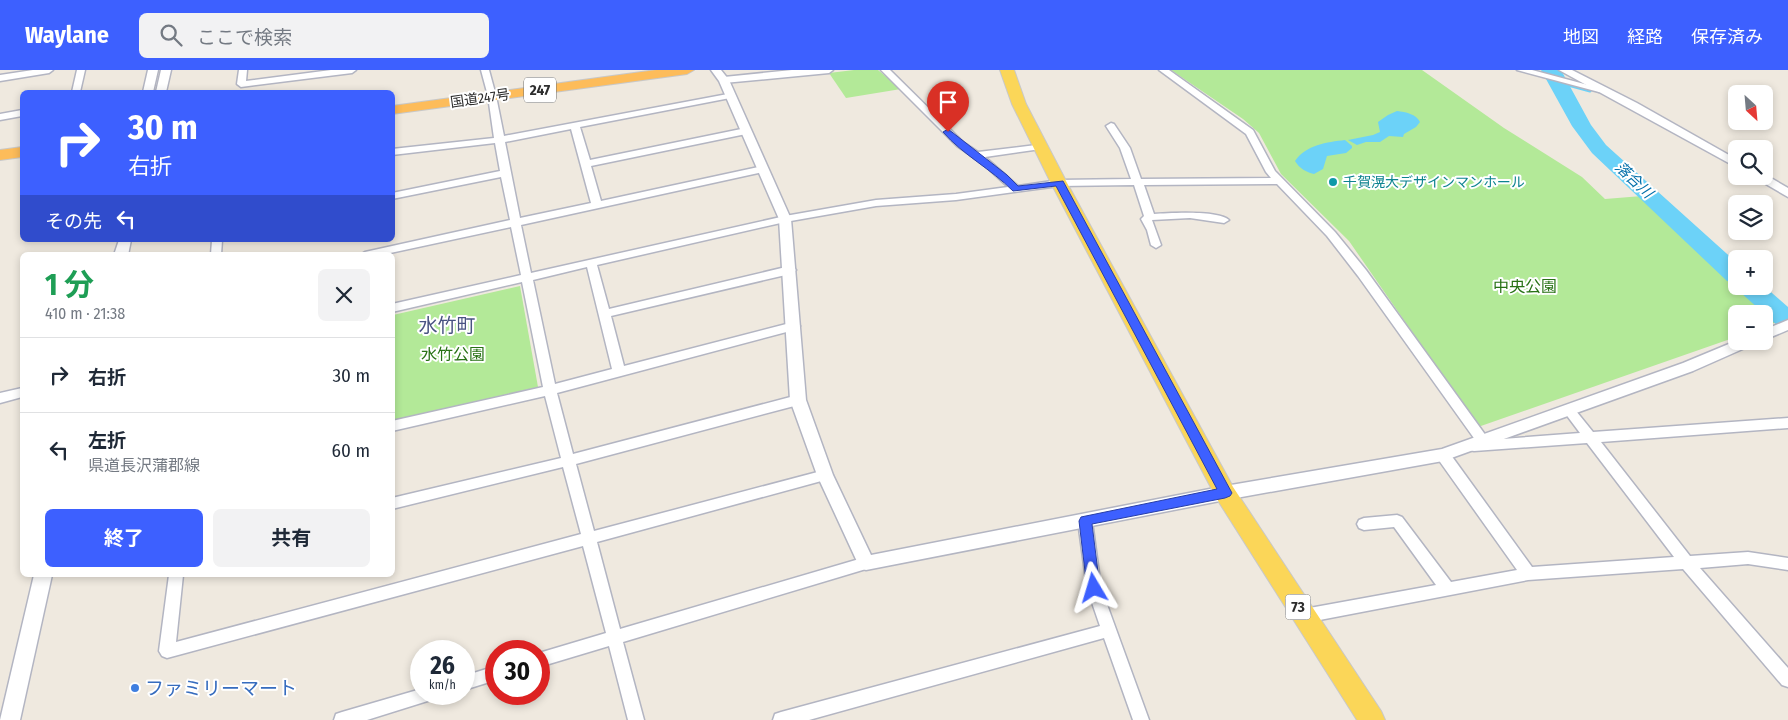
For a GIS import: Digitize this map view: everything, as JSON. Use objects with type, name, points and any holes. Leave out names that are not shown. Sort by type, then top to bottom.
[{"type":"highway","name":"国道247号","points":[[395,109],[614,70]]},
{"type":"highway","name":"国道247号","points":[[395,100],[491,92],[687,70]]},
{"type":"highway","points":[[0,155],[20,152]]},
{"type":"highway","points":[[0,166],[20,162]]},
{"type":"main road","name":"73","points":[[1007,70],[1019,104],[1059,183],[1225,493],[1372,720]]},
{"type":"street","points":[[0,78],[49,70]]},
{"type":"street","points":[[76,90],[81,70]]},
{"type":"street","points":[[148,90],[153,70]]},
{"type":"street","points":[[162,90],[166,70]]},
{"type":"street","points":[[243,70],[241,84],[352,70]]},
{"type":"street","points":[[485,70],[491,92],[505,173],[550,390],[636,720]]},
{"type":"street","points":[[829,70],[720,75],[785,219],[798,400],[825,475],[866,563]]},
{"type":"street","points":[[885,70],[960,144],[998,172],[1016,189]]},
{"type":"street","points":[[1163,70],[1250,132],[1271,172],[1331,234],[1356,265],[1483,441]]},
{"type":"street","points":[[1520,70],[1545,77],[1565,75],[1599,88],[1633,104],[1728,159]]},
{"type":"street","points":[[395,152],[500,140],[730,95]]},
{"type":"street","points":[[0,117],[20,113]]},
{"type":"street","points":[[575,125],[596,205]]},
{"type":"street","points":[[1110,126],[1125,148],[1150,217]]},
{"type":"street","points":[[585,164],[746,131]]},
{"type":"street","points":[[976,156],[1041,146]]},
{"type":"street","points":[[380,252],[763,169]]},
{"type":"street","points":[[395,195],[505,173]]},
{"type":"street","points":[[395,307],[785,219],[876,203],[956,197],[1059,183],[1278,181]]},
{"type":"street","points":[[1773,184],[1788,193]]},
{"type":"street","points":[[1156,245],[1152,230],[1146,219],[1150,217],[1190,215],[1224,220]]},
{"type":"street","points":[[592,262],[619,371]]},
{"type":"street","points":[[604,314],[790,270]]},
{"type":"street","points":[[395,425],[550,390],[794,326]]},
{"type":"street","points":[[550,657],[866,563],[1225,493],[1443,455],[1688,367],[1728,350]]},
{"type":"street","points":[[0,398],[20,393]]},
{"type":"street","points":[[395,503],[568,461],[798,400]]},
{"type":"street","points":[[1568,409],[1686,562],[1788,680]]},
{"type":"street","points":[[1468,446],[1788,423]]},
{"type":"street","points":[[1443,455],[1528,574]]},
{"type":"street","points":[[176,577],[167,651],[825,475]]},
{"type":"street","points":[[1085,521],[1094,588],[1142,720]]},
{"type":"street","points":[[1364,524],[1397,521],[1448,589]]},
{"type":"street","points":[[1304,616],[1528,574],[1748,558],[1788,564]]},
{"type":"street","points":[[10,720],[43,577]]},
{"type":"street","points":[[781,720],[1109,630]]},
{"type":"street","points":[[342,720],[410,699]]},
{"type":"green space","points":[[878,70],[901,89],[846,98],[829,73]]},
{"type":"green space","name":"中央公園","points":[[1171,70],[1422,70],[1504,128],[1582,177],[1605,199],[1642,196],[1657,202],[1728,268],[1728,295],[1757,295],[1767,305],[1728,305],[1728,340],[1478,427],[1349,241],[1281,174],[1259,133],[1243,119]]},
{"type":"green space","name":"水竹公園","points":[[520,286],[538,387],[395,421],[395,315]]},
{"type":"green space","name":"中央公園","points":[[1773,312],[1781,320],[1773,323]]},
{"type":"water","points":[[1397,111],[1413,115],[1420,122],[1416,127],[1404,134],[1403,137],[1389,136],[1380,142],[1366,142],[1357,145],[1348,140],[1380,132],[1378,122]]},
{"type":"water","points":[[1345,140],[1352,148],[1346,153],[1327,156],[1323,169],[1314,174],[1303,170],[1295,161],[1311,148],[1324,143]]},
{"type":"waterway","name":"落合川","points":[[1551,70],[1582,126],[1599,149],[1728,268]]},
{"type":"waterway","points":[[1557,82],[1590,91]]},
{"type":"waterway","name":"落合川","points":[[1759,295],[1788,321]]},
{"type":"place","name":"千賀滉大デザインマンホール","points":[[1333,182]]},
{"type":"place","name":"ファミリーマート","points":[[135,688]]},
{"type":"district","name":"水竹町","points":[[447,325]]},
{"type":"route","points":[[948,132],[965,148],[985,161],[1016,189],[1059,183],[1225,493],[1085,521],[1094,588]]}]
